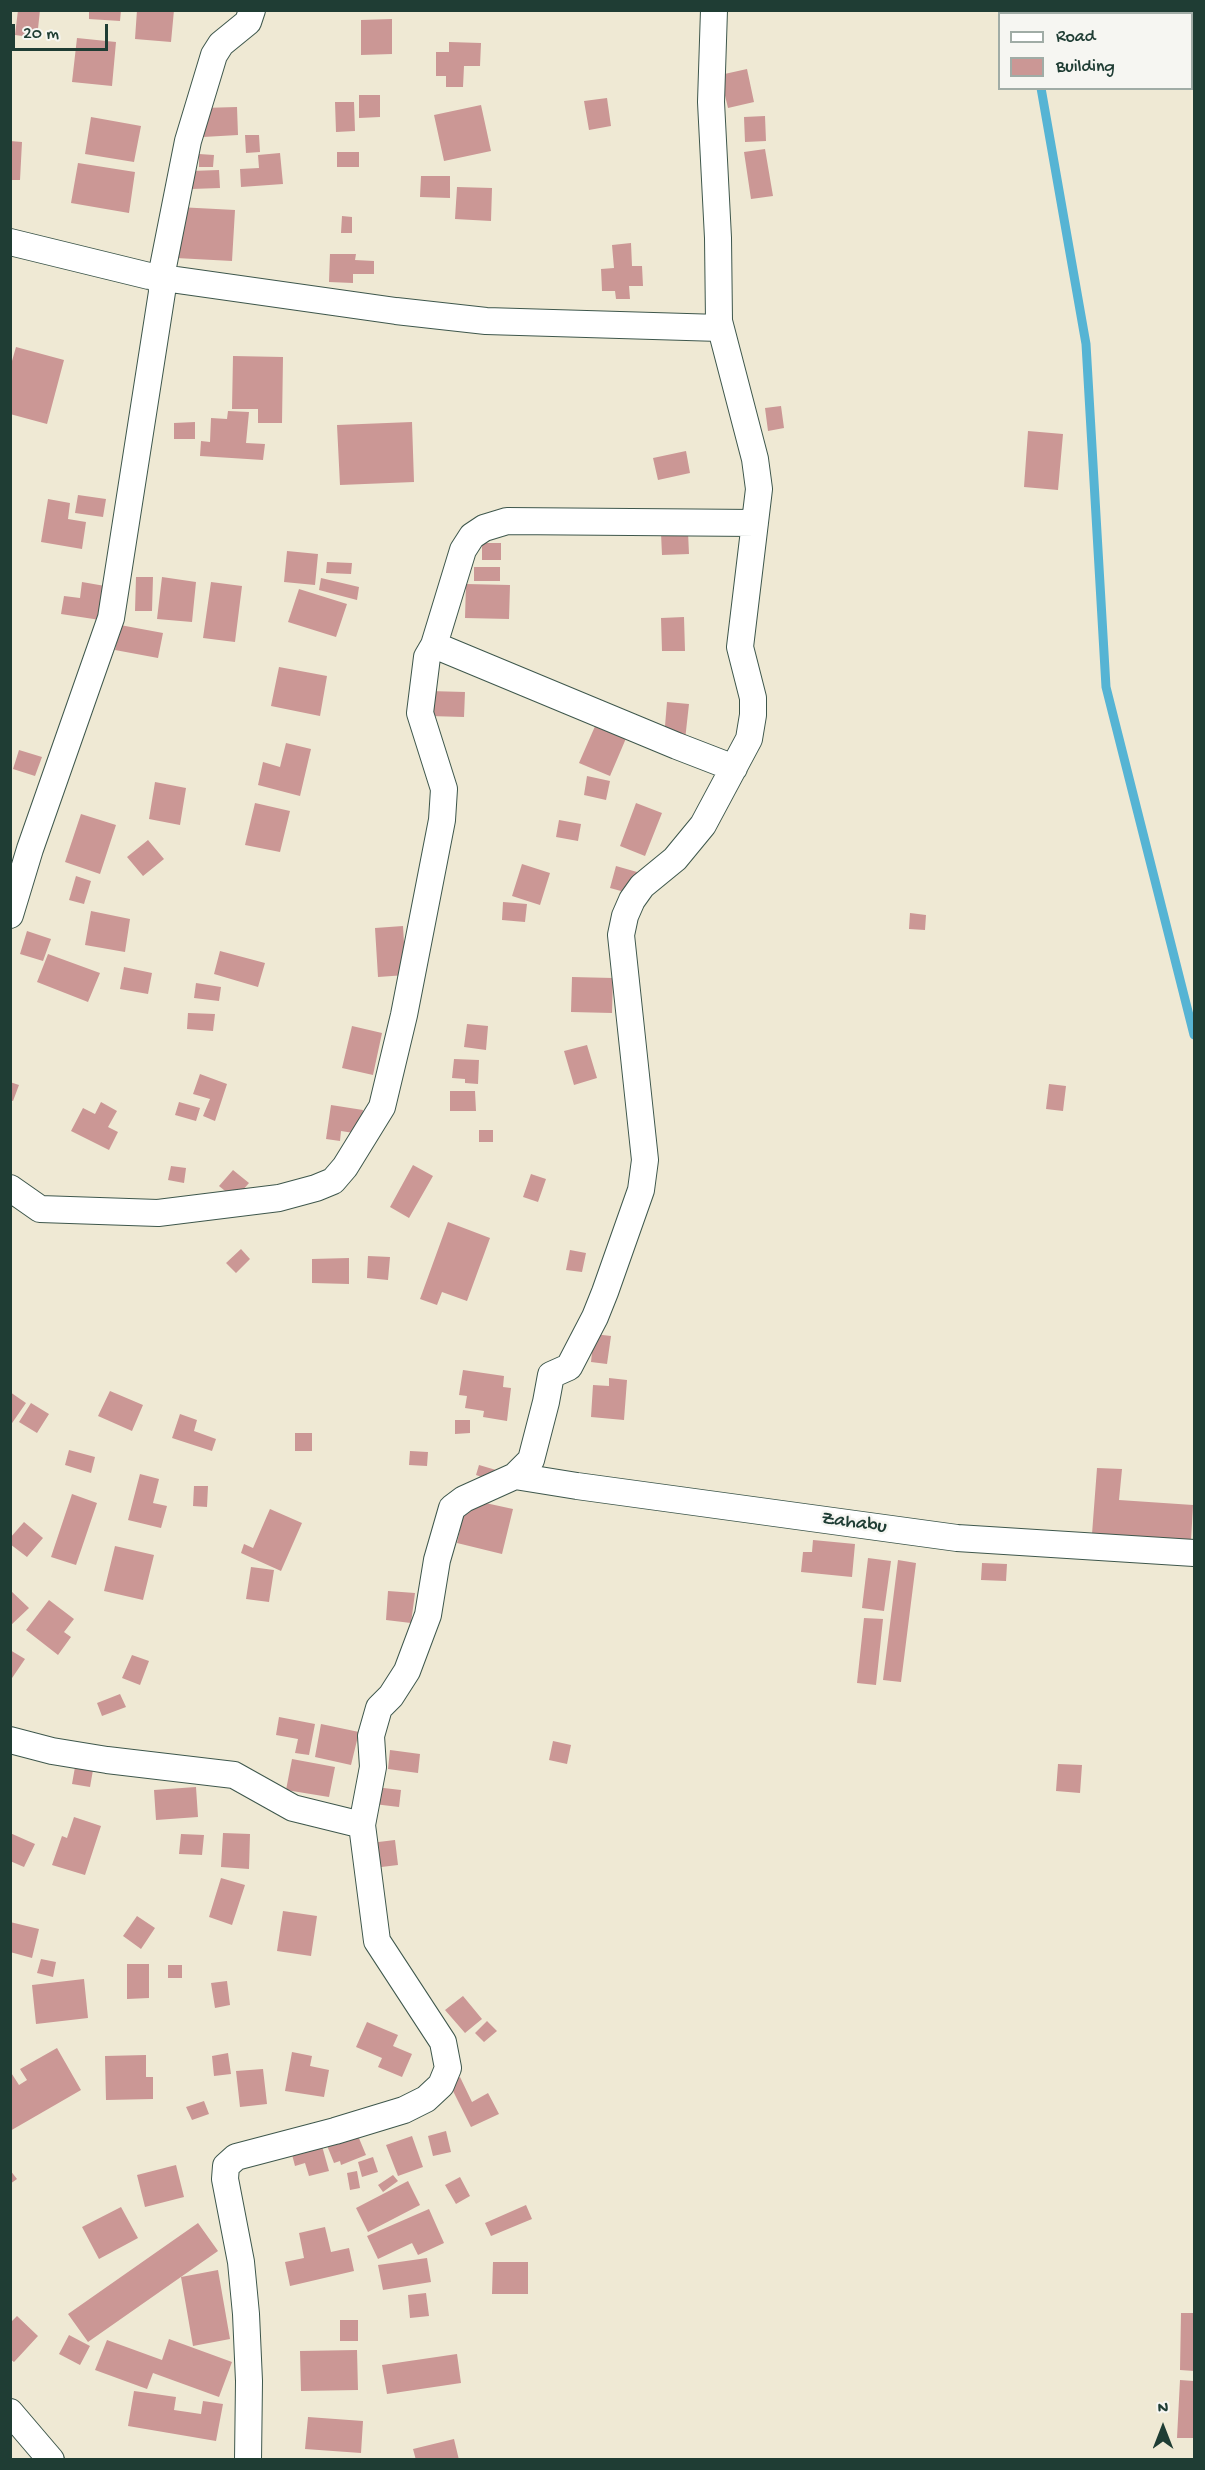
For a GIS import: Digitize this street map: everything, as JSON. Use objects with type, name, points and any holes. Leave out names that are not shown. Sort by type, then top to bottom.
[{"type":"street","points":[[10,915],[30,849],[111,618],[162,292],[161,277],[188,141],[214,55],[221,44],[248,22],[252,10]]},
{"type":"street","points":[[248,2460],[249,2380],[246,2314],[241,2262],[225,2179],[226,2166],[236,2157],[404,2110],[426,2099],[441,2085],[448,2068],[443,2042],[377,1941],[362,1825],[373,1767],[371,1736],[379,1708],[391,1696],[406,1671],[424,1624],[437,1560],[452,1508],[464,1498],[515,1476],[531,1460],[551,1374],[569,1366],[596,1317],[641,1190],[645,1160],[621,935],[625,915],[642,886],[675,859],[703,825],[749,739],[753,698],[740,647],[759,489],[755,459],[720,328],[711,102],[714,10]]},
{"type":"street","points":[[10,242],[130,273],[396,311],[486,321],[720,328]]},
{"type":"street","points":[[10,1188],[40,1209],[158,1213],[279,1198],[316,1188],[333,1180],[345,1167],[382,1107],[404,1015],[442,820],[444,789],[420,712],[427,657],[434,645],[463,550],[472,536],[484,528],[507,521],[755,523]]},
{"type":"street","points":[[434,645],[734,768]]},
{"type":"street","name":"Zahabu","points":[[515,1476],[957,1538],[1194,1553]]},
{"type":"street","points":[[10,1740],[52,1751],[107,1760],[234,1775],[293,1808],[362,1825]]},
{"type":"street","points":[[10,2412],[51,2460]]},
{"type":"building","points":[[18,10],[40,10],[37,38],[15,35]]},
{"type":"building","points":[[89,10],[121,10],[120,21],[89,19]]},
{"type":"building","points":[[137,10],[174,10],[171,42],[135,39]]},
{"type":"building","points":[[392,19],[392,54],[361,55],[361,20]]},
{"type":"building","points":[[77,38],[116,42],[112,86],[72,82]]},
{"type":"building","points":[[449,42],[481,43],[480,66],[464,66],[463,87],[446,87],[446,76],[436,76],[436,52],[449,52]]},
{"type":"building","points":[[747,69],[754,102],[728,108],[720,75]]},
{"type":"building","points":[[359,95],[380,95],[380,117],[359,118]]},
{"type":"building","points":[[607,98],[611,126],[589,130],[584,101]]},
{"type":"building","points":[[335,102],[354,102],[355,131],[336,132]]},
{"type":"building","points":[[481,105],[491,151],[444,161],[434,115]]},
{"type":"building","points":[[237,107],[238,135],[203,137],[202,108]]},
{"type":"building","points":[[765,116],[766,141],[745,142],[744,117]]},
{"type":"building","points":[[91,117],[141,126],[134,162],[85,154]]},
{"type":"building","points":[[245,135],[259,135],[260,152],[246,153]]},
{"type":"building","points":[[10,141],[22,142],[20,180],[10,180]]},
{"type":"building","points":[[765,149],[773,196],[751,199],[744,152]]},
{"type":"building","points":[[337,152],[359,152],[359,167],[337,167]]},
{"type":"building","points":[[280,153],[283,184],[241,187],[240,169],[259,168],[258,155]]},
{"type":"building","points":[[199,154],[214,155],[213,167],[199,167]]},
{"type":"building","points":[[78,163],[135,172],[129,213],[71,203]]},
{"type":"building","points":[[219,170],[220,188],[191,189],[191,171]]},
{"type":"building","points":[[421,176],[450,176],[450,198],[420,197]]},
{"type":"building","points":[[457,187],[492,188],[491,221],[455,219]]},
{"type":"building","points":[[178,207],[235,210],[232,261],[176,258]]},
{"type":"building","points":[[342,216],[352,217],[352,233],[341,233]]},
{"type":"building","points":[[631,243],[632,266],[642,266],[643,286],[629,286],[630,299],[616,299],[615,291],[602,291],[601,269],[614,268],[612,245]]},
{"type":"building","points":[[330,254],[356,254],[355,260],[374,261],[374,274],[353,274],[353,283],[329,282]]},
{"type":"building","points":[[16,347],[64,360],[47,424],[10,414],[10,368]]},
{"type":"building","points":[[233,356],[283,357],[282,423],[258,423],[258,409],[232,409]]},
{"type":"building","points":[[781,406],[784,428],[768,431],[765,408]]},
{"type":"building","points":[[228,411],[249,412],[246,443],[265,444],[263,460],[200,456],[201,441],[210,442],[211,418],[227,419]]},
{"type":"building","points":[[195,422],[195,439],[174,439],[174,423]]},
{"type":"building","points":[[412,422],[414,482],[340,485],[337,425]]},
{"type":"building","points":[[1028,431],[1063,434],[1058,490],[1024,487]]},
{"type":"building","points":[[686,451],[690,473],[658,480],[653,458]]},
{"type":"building","points":[[78,495],[106,499],[103,517],[75,513]]},
{"type":"building","points":[[48,499],[70,503],[68,519],[86,522],[82,549],[41,542]]},
{"type":"building","points":[[688,532],[689,554],[662,555],[661,533]]},
{"type":"building","points":[[482,543],[501,543],[501,560],[482,560]]},
{"type":"building","points":[[287,551],[318,554],[315,585],[284,582]]},
{"type":"building","points":[[327,562],[352,563],[351,574],[326,573]]},
{"type":"building","points":[[474,567],[500,567],[500,581],[474,581]]},
{"type":"building","points":[[136,577],[153,577],[152,611],[135,611]]},
{"type":"building","points":[[162,577],[196,582],[192,622],[157,619]]},
{"type":"building","points":[[321,578],[359,587],[357,600],[319,590]]},
{"type":"building","points":[[82,582],[105,586],[100,620],[61,614],[64,596],[80,598]]},
{"type":"building","points":[[211,582],[242,586],[235,642],[203,638]]},
{"type":"building","points":[[466,584],[510,585],[509,619],[465,618]]},
{"type":"building","points":[[299,589],[347,604],[336,637],[288,622]]},
{"type":"building","points":[[684,617],[685,651],[662,651],[661,618]]},
{"type":"building","points":[[120,625],[163,633],[158,658],[115,650]]},
{"type":"building","points":[[279,667],[327,676],[320,716],[271,706]]},
{"type":"building","points":[[429,691],[465,692],[464,717],[429,716]]},
{"type":"building","points":[[667,702],[689,704],[685,740],[664,738]]},
{"type":"building","points":[[596,724],[627,736],[610,776],[579,763]]},
{"type":"building","points":[[286,743],[311,749],[300,796],[258,785],[263,762],[280,767]]},
{"type":"building","points":[[19,750],[42,757],[35,776],[13,769]]},
{"type":"building","points":[[587,776],[610,781],[606,800],[584,795]]},
{"type":"building","points":[[155,782],[186,788],[180,825],[149,819]]},
{"type":"building","points":[[255,803],[290,811],[280,852],[245,845]]},
{"type":"building","points":[[636,803],[662,813],[645,856],[620,846]]},
{"type":"building","points":[[81,814],[116,825],[100,874],[65,862]]},
{"type":"building","points":[[559,820],[581,824],[578,841],[556,837]]},
{"type":"building","points":[[148,840],[164,859],[143,876],[127,857]]},
{"type":"building","points":[[522,864],[550,873],[540,905],[512,896]]},
{"type":"building","points":[[616,866],[637,872],[632,894],[610,888]]},
{"type":"building","points":[[76,876],[91,881],[84,904],[69,900]]},
{"type":"building","points":[[503,902],[527,904],[525,922],[502,920]]},
{"type":"building","points":[[91,911],[130,919],[125,952],[85,945]]},
{"type":"building","points":[[910,913],[926,915],[925,930],[909,929]]},
{"type":"building","points":[[403,926],[406,975],[378,977],[375,928]]},
{"type":"building","points":[[27,931],[51,939],[43,961],[20,954]]},
{"type":"building","points":[[220,951],[265,963],[258,987],[214,974]]},
{"type":"building","points":[[48,954],[100,973],[88,1002],[37,982]]},
{"type":"building","points":[[124,967],[152,973],[148,994],[120,989]]},
{"type":"building","points":[[572,977],[613,978],[612,1013],[571,1012]]},
{"type":"building","points":[[196,983],[221,987],[219,1001],[194,998]]},
{"type":"building","points":[[188,1013],[215,1014],[213,1031],[187,1029]]},
{"type":"building","points":[[467,1024],[488,1026],[486,1050],[464,1047]]},
{"type":"building","points":[[352,1026],[382,1033],[373,1075],[342,1068]]},
{"type":"building","points":[[587,1045],[597,1078],[574,1085],[564,1051]]},
{"type":"building","points":[[454,1059],[479,1060],[478,1084],[465,1083],[465,1079],[452,1078]]},
{"type":"building","points":[[200,1074],[227,1084],[215,1121],[203,1116],[210,1099],[193,1094]]},
{"type":"building","points":[[10,1082],[19,1085],[13,1101],[10,1100]]},
{"type":"building","points":[[1049,1084],[1066,1086],[1063,1111],[1046,1109]]},
{"type":"building","points":[[450,1091],[475,1091],[476,1111],[450,1111]]},
{"type":"building","points":[[101,1102],[117,1111],[108,1127],[118,1132],[109,1150],[71,1131],[83,1108],[95,1114]]},
{"type":"building","points":[[179,1102],[200,1108],[196,1121],[175,1115]]},
{"type":"building","points":[[331,1105],[363,1110],[360,1134],[341,1131],[340,1141],[326,1139]]},
{"type":"building","points":[[479,1130],[493,1130],[493,1142],[479,1142]]},
{"type":"building","points":[[413,1165],[433,1176],[409,1218],[390,1207]]},
{"type":"building","points":[[171,1166],[186,1168],[184,1183],[168,1180]]},
{"type":"building","points":[[233,1170],[249,1183],[235,1199],[219,1186]]},
{"type":"building","points":[[531,1174],[546,1179],[538,1202],[523,1197]]},
{"type":"building","points":[[448,1222],[490,1238],[467,1301],[442,1292],[437,1305],[420,1299]]},
{"type":"building","points":[[241,1249],[250,1259],[236,1273],[226,1263]]},
{"type":"building","points":[[570,1250],[586,1253],[582,1272],[566,1270]]},
{"type":"building","points":[[368,1256],[390,1257],[388,1280],[367,1278]]},
{"type":"building","points":[[349,1258],[349,1284],[312,1283],[312,1259]]},
{"type":"building","points":[[594,1334],[611,1336],[607,1364],[591,1362]]},
{"type":"building","points":[[463,1370],[504,1376],[503,1387],[511,1388],[507,1421],[483,1417],[484,1411],[465,1408],[467,1396],[459,1395]]},
{"type":"building","points":[[609,1378],[627,1380],[624,1420],[591,1417],[593,1385],[609,1386]]},
{"type":"building","points":[[110,1391],[143,1405],[132,1431],[98,1416]]},
{"type":"building","points":[[10,1392],[26,1403],[10,1426]]},
{"type":"building","points":[[31,1403],[49,1414],[37,1433],[19,1422]]},
{"type":"building","points":[[180,1414],[197,1420],[194,1431],[216,1439],[212,1451],[172,1438]]},
{"type":"building","points":[[455,1420],[470,1420],[470,1433],[455,1434]]},
{"type":"building","points":[[295,1433],[312,1433],[312,1451],[295,1451]]},
{"type":"building","points":[[69,1450],[95,1457],[91,1473],[65,1465]]},
{"type":"building","points":[[410,1451],[428,1452],[427,1466],[409,1465]]},
{"type":"building","points":[[479,1465],[496,1470],[493,1481],[476,1475]]},
{"type":"building","points":[[1097,1468],[1122,1469],[1119,1500],[1193,1505],[1191,1541],[1092,1534]]},
{"type":"building","points":[[140,1474],[159,1479],[153,1503],[167,1506],[161,1528],[128,1520]]},
{"type":"building","points":[[194,1486],[208,1486],[207,1507],[193,1506]]},
{"type":"building","points":[[72,1494],[97,1503],[76,1565],[51,1557]]},
{"type":"building","points":[[467,1499],[513,1509],[502,1554],[457,1543]]},
{"type":"building","points":[[270,1509],[302,1523],[281,1571],[241,1553],[244,1544],[253,1548]]},
{"type":"building","points":[[24,1522],[43,1538],[27,1557],[10,1544],[10,1538]]},
{"type":"building","points":[[813,1540],[855,1544],[852,1577],[801,1572],[803,1552],[812,1552]]},
{"type":"building","points":[[115,1546],[154,1555],[143,1600],[104,1591]]},
{"type":"building","points":[[868,1558],[891,1561],[884,1611],[862,1608]]},
{"type":"building","points":[[898,1560],[916,1563],[901,1682],[883,1680]]},
{"type":"building","points":[[982,1563],[1007,1564],[1006,1581],[981,1580]]},
{"type":"building","points":[[251,1567],[274,1570],[269,1602],[246,1599]]},
{"type":"building","points":[[10,1590],[29,1608],[10,1626]]},
{"type":"building","points":[[388,1591],[415,1593],[411,1623],[386,1620]]},
{"type":"building","points":[[49,1600],[74,1619],[64,1632],[71,1637],[58,1655],[26,1630]]},
{"type":"building","points":[[864,1618],[883,1619],[876,1685],[857,1683]]},
{"type":"building","points":[[10,1650],[25,1659],[10,1681]]},
{"type":"building","points":[[132,1655],[149,1661],[140,1685],[122,1678]]},
{"type":"building","points":[[120,1694],[126,1707],[102,1716],[97,1703]]},
{"type":"building","points":[[279,1717],[315,1724],[309,1755],[295,1753],[298,1739],[276,1735]]},
{"type":"building","points":[[321,1724],[359,1732],[351,1765],[315,1757]]},
{"type":"building","points":[[553,1741],[571,1745],[567,1764],[549,1760]]},
{"type":"building","points":[[390,1750],[420,1754],[418,1773],[388,1769]]},
{"type":"building","points":[[292,1759],[335,1767],[329,1797],[286,1790]]},
{"type":"building","points":[[1058,1764],[1082,1765],[1080,1793],[1056,1791]]},
{"type":"building","points":[[75,1767],[93,1770],[90,1787],[72,1784]]},
{"type":"building","points":[[196,1787],[198,1817],[156,1820],[154,1790]]},
{"type":"building","points":[[375,1787],[401,1790],[399,1807],[374,1804]]},
{"type":"building","points":[[74,1817],[101,1826],[85,1875],[52,1865],[62,1836],[67,1838]]},
{"type":"building","points":[[10,1833],[35,1844],[24,1867],[10,1861]]},
{"type":"building","points":[[223,1833],[250,1834],[249,1869],[221,1867]]},
{"type":"building","points":[[181,1834],[204,1835],[202,1855],[179,1854]]},
{"type":"building","points":[[395,1840],[398,1865],[373,1868],[370,1843]]},
{"type":"building","points":[[221,1878],[245,1885],[232,1925],[209,1917]]},
{"type":"building","points":[[283,1911],[317,1916],[311,1956],[277,1951]]},
{"type":"building","points":[[137,1916],[155,1928],[141,1949],[123,1936]]},
{"type":"building","points":[[10,1922],[39,1929],[32,1958],[10,1952]]},
{"type":"building","points":[[41,1959],[56,1962],[53,1977],[37,1973]]},
{"type":"building","points":[[127,1964],[149,1964],[149,1998],[127,1999]]},
{"type":"building","points":[[168,1965],[182,1965],[182,1978],[168,1978]]},
{"type":"building","points":[[84,1979],[88,2018],[36,2024],[32,1985]]},
{"type":"building","points":[[227,1981],[230,2005],[215,2008],[211,1983]]},
{"type":"building","points":[[463,1996],[482,2019],[465,2033],[445,2010]]},
{"type":"building","points":[[487,2021],[497,2031],[484,2042],[475,2033]]},
{"type":"building","points":[[367,2022],[398,2035],[393,2046],[412,2054],[402,2077],[378,2067],[382,2058],[356,2047]]},
{"type":"building","points":[[57,2048],[81,2090],[10,2131],[10,2071],[19,2085],[27,2080],[20,2069]]},
{"type":"building","points":[[292,2052],[312,2056],[310,2066],[329,2070],[324,2097],[285,2091]]},
{"type":"building","points":[[228,2053],[231,2074],[214,2076],[212,2056]]},
{"type":"building","points":[[146,2055],[146,2077],[153,2077],[153,2099],[106,2100],[105,2056]]},
{"type":"building","points":[[263,2069],[267,2104],[240,2107],[236,2071]]},
{"type":"building","points":[[460,2077],[472,2102],[488,2093],[499,2114],[471,2127],[449,2083]]},
{"type":"building","points":[[204,2101],[209,2114],[192,2120],[186,2107]]},
{"type":"building","points":[[356,2131],[366,2155],[341,2165],[340,2161],[334,2163],[326,2143]]},
{"type":"building","points":[[446,2131],[451,2152],[433,2156],[428,2136]]},
{"type":"building","points":[[412,2136],[423,2167],[398,2176],[386,2145]]},
{"type":"building","points":[[320,2139],[329,2171],[309,2176],[305,2163],[295,2166],[290,2147]]},
{"type":"building","points":[[373,2157],[378,2172],[362,2177],[358,2162]]},
{"type":"building","points":[[176,2165],[184,2197],[145,2207],[137,2175]]},
{"type":"building","points":[[10,2170],[17,2179],[10,2184]]},
{"type":"building","points":[[357,2171],[360,2188],[350,2190],[347,2173]]},
{"type":"building","points":[[393,2175],[398,2181],[383,2192],[378,2185]]},
{"type":"building","points":[[460,2177],[470,2196],[456,2204],[445,2185]]},
{"type":"building","points":[[408,2181],[420,2205],[368,2232],[356,2208]]},
{"type":"building","points":[[526,2205],[532,2219],[491,2236],[485,2223]]},
{"type":"building","points":[[121,2207],[138,2238],[99,2259],[82,2227]]},
{"type":"building","points":[[429,2209],[444,2243],[418,2255],[412,2243],[378,2259],[367,2236]]},
{"type":"building","points":[[198,2223],[218,2251],[88,2342],[68,2314]]},
{"type":"building","points":[[325,2227],[331,2252],[349,2248],[354,2271],[290,2286],[285,2262],[304,2258],[299,2233]]},
{"type":"building","points":[[427,2258],[431,2282],[383,2290],[378,2265]]},
{"type":"building","points":[[493,2262],[528,2262],[528,2294],[492,2294]]},
{"type":"building","points":[[218,2270],[230,2339],[193,2346],[181,2277]]},
{"type":"building","points":[[426,2293],[429,2316],[410,2318],[408,2295]]},
{"type":"building","points":[[1181,2313],[1194,2313],[1194,2371],[1180,2370]]},
{"type":"building","points":[[17,2316],[38,2336],[14,2362],[10,2359],[10,2323]]},
{"type":"building","points":[[340,2320],[358,2320],[358,2341],[340,2341]]},
{"type":"building","points":[[69,2335],[90,2346],[80,2365],[59,2354]]},
{"type":"building","points":[[169,2339],[232,2362],[219,2397],[153,2373],[147,2389],[95,2370],[107,2340],[162,2360]]},
{"type":"building","points":[[357,2350],[358,2390],[301,2391],[300,2351]]},
{"type":"building","points":[[457,2354],[461,2383],[387,2394],[382,2365]]},
{"type":"building","points":[[1180,2380],[1194,2381],[1194,2438],[1177,2438]]},
{"type":"building","points":[[134,2391],[176,2397],[174,2410],[201,2414],[203,2401],[223,2404],[216,2441],[128,2426]]},
{"type":"building","points":[[308,2417],[363,2421],[361,2453],[305,2449]]},
{"type":"building","points":[[454,2439],[459,2460],[416,2460],[413,2449]]},
{"type":"waterway","points":[[1041,90],[1086,344],[1106,687],[1194,1035]]}]
